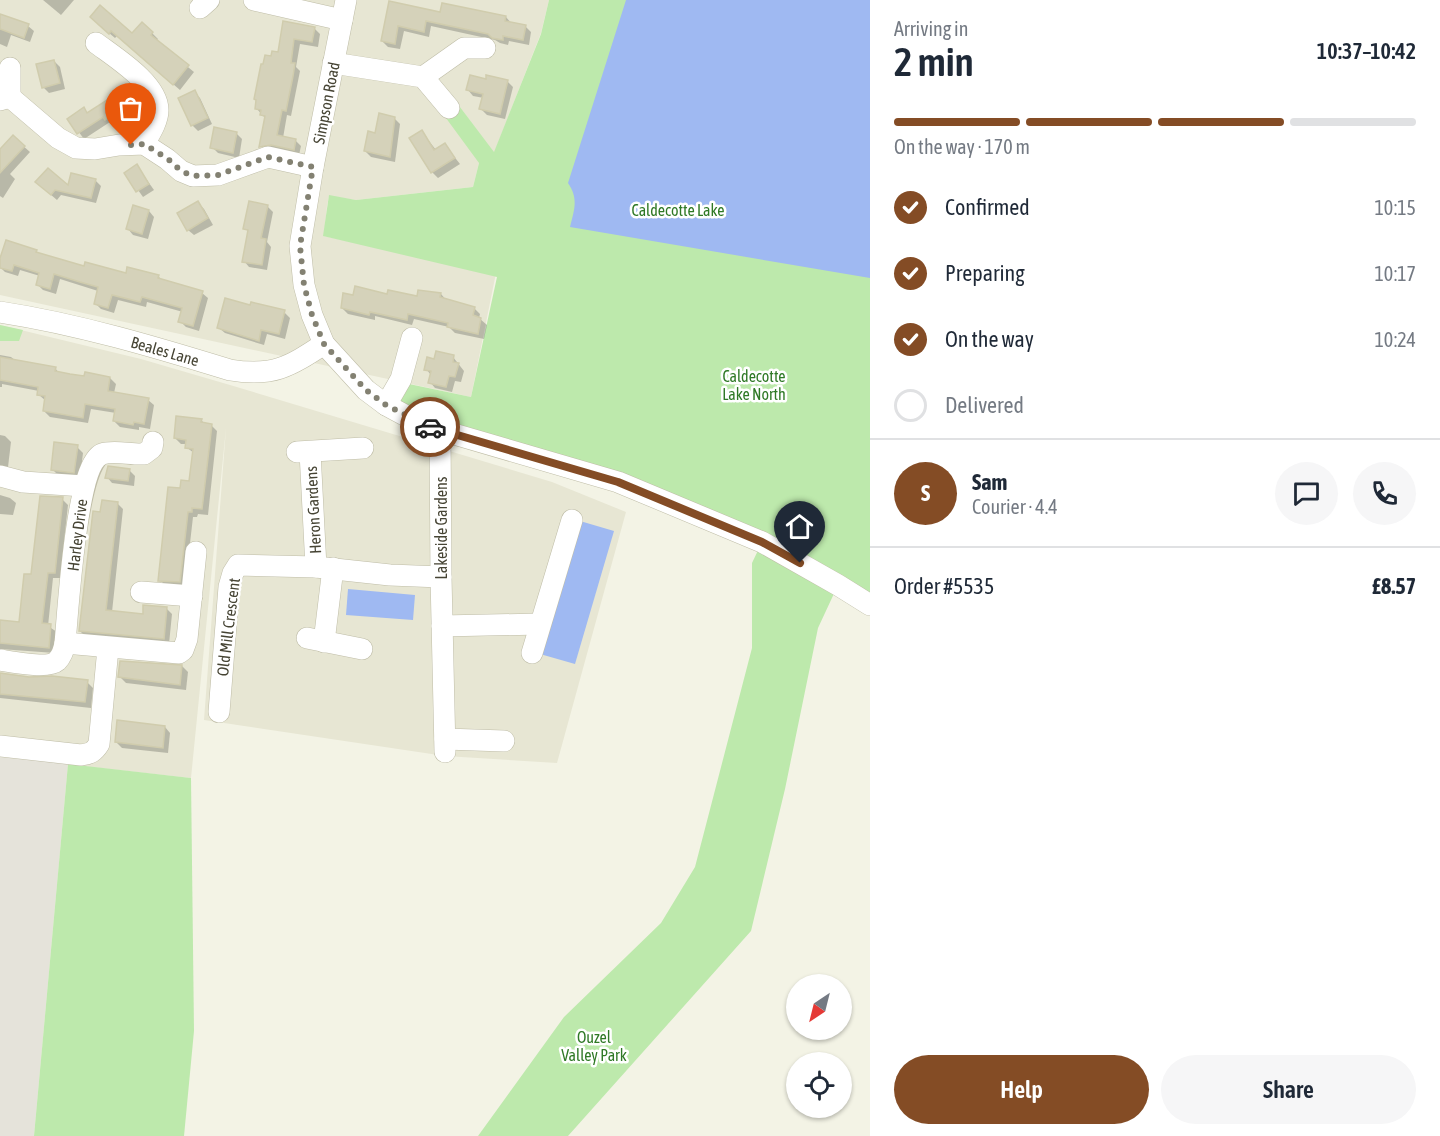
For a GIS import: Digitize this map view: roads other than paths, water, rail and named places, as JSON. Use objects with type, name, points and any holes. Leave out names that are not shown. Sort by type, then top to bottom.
[{"type":"street","points":[[254,0],[344,10]]},
{"type":"street","name":"Simpson Road","points":[[344,10],[300,246],[304,285],[312,315],[324,344],[366,390],[386,405],[423,425],[618,482],[762,542],[870,605]]},
{"type":"street","points":[[96,43],[147,84],[156,98],[158,112],[144,144]]},
{"type":"street","points":[[423,77],[464,48],[485,48]]},
{"type":"street","points":[[333,63],[423,77],[448,108]]},
{"type":"street","points":[[10,68],[5,98],[58,138],[76,148],[95,149],[144,144],[168,159],[181,171],[193,176],[218,175],[268,157],[313,167]]},
{"type":"street","name":"Beales Lane","points":[[0,312],[107,334],[251,374],[272,372],[299,360],[324,344]]},
{"type":"street","points":[[386,405],[401,379],[412,338]]},
{"type":"street","name":"Lakeside Gardens","points":[[440,430],[445,746],[504,741]]},
{"type":"street","name":"Harley Drive","points":[[65,643],[80,505],[84,486],[93,464],[102,454],[144,454],[152,448],[153,442]]},
{"type":"street","name":"Heron Gardens","points":[[324,568],[303,452],[363,448]]},
{"type":"street","points":[[0,476],[23,482],[84,486]]},
{"type":"street","points":[[532,653],[572,520]]},
{"type":"street","points":[[0,660],[52,664],[62,655],[65,643],[179,653],[183,650],[187,639],[196,552]]},
{"type":"street","name":"Old Mill Crescent","points":[[219,712],[229,587],[238,565],[324,568],[390,575],[441,577]]},
{"type":"street","points":[[324,568],[315,640],[362,649]]},
{"type":"street","points":[[141,592],[192,596]]},
{"type":"street","points":[[442,626],[540,624]]},
{"type":"street","points":[[0,746],[88,754],[94,751],[99,744],[108,648]]},
{"type":"water","name":"Caldecotte Lake","points":[[626,0],[870,0],[870,278],[570,227],[575,199],[568,183]]},
{"type":"water","points":[[580,521],[614,531],[575,664],[540,654]]},
{"type":"water","points":[[348,589],[415,595],[413,620],[346,615]]},
{"type":"park label","name":"Caldecotte Lake North","points":[[754,385]]},
{"type":"park label","name":"Ouzel Valley Park","points":[[594,1046]]}]
